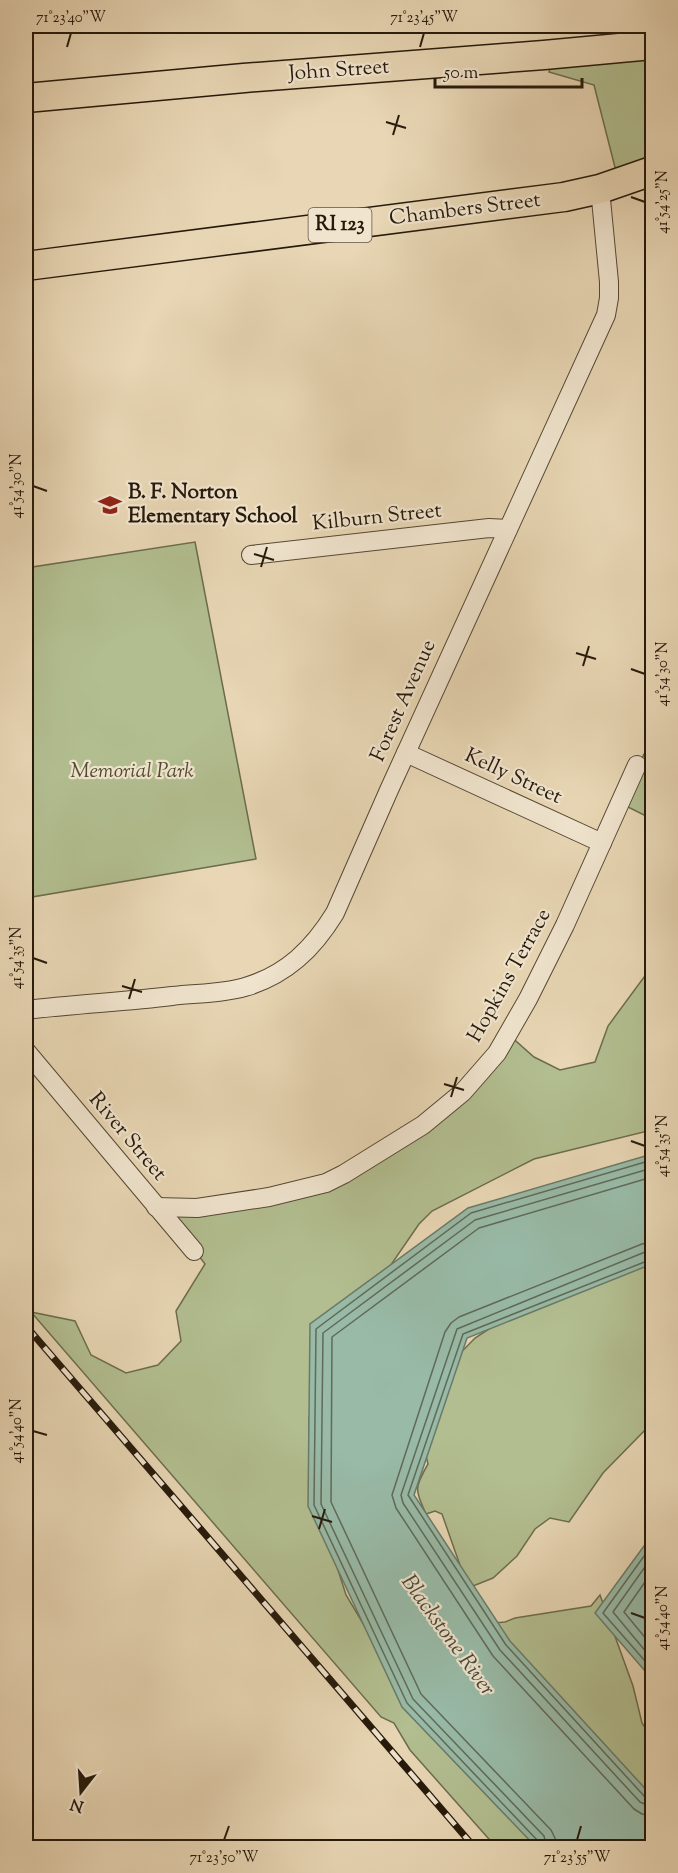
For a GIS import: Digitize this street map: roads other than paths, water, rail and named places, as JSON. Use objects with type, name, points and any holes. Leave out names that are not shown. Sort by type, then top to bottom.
[{"type":"main road","name":"John Street","points":[[26,98],[652,45]]},
{"type":"main road","name":"Chambers Street","points":[[26,266],[552,199],[600,189],[652,171]]},
{"type":"street","name":"Forest Avenue","points":[[26,1010],[216,992],[244,987],[278,973],[315,943],[334,913],[606,315],[609,282],[600,189]]},
{"type":"street","name":"Kilburn Street","points":[[251,555],[489,528],[508,529]]},
{"type":"street","name":"Kelly Street","points":[[406,753],[602,843]]},
{"type":"street","name":"Hopkins Terrace","points":[[156,1207],[197,1208],[269,1197],[326,1183],[390,1146],[441,1112],[483,1070],[510,1034],[552,952],[637,765]]},
{"type":"street","name":"River Street","points":[[26,1051],[194,1251]]},
{"type":"water","name":"Blackstone River","points":[[652,1154],[652,1264],[467,1338],[414,1495],[510,1641],[652,1796],[652,1847],[536,1847],[402,1707],[308,1506],[310,1324],[468,1208]]},
{"type":"water","points":[[652,1535],[652,1676],[645,1671],[595,1613]]},
{"type":"railway","points":[[26,1326],[475,1848]]},
{"type":"place","name":"B. F. Norton Elementary School","points":[[110,505]]},
{"type":"park label","name":"Memorial Park","points":[[132,772]]}]
